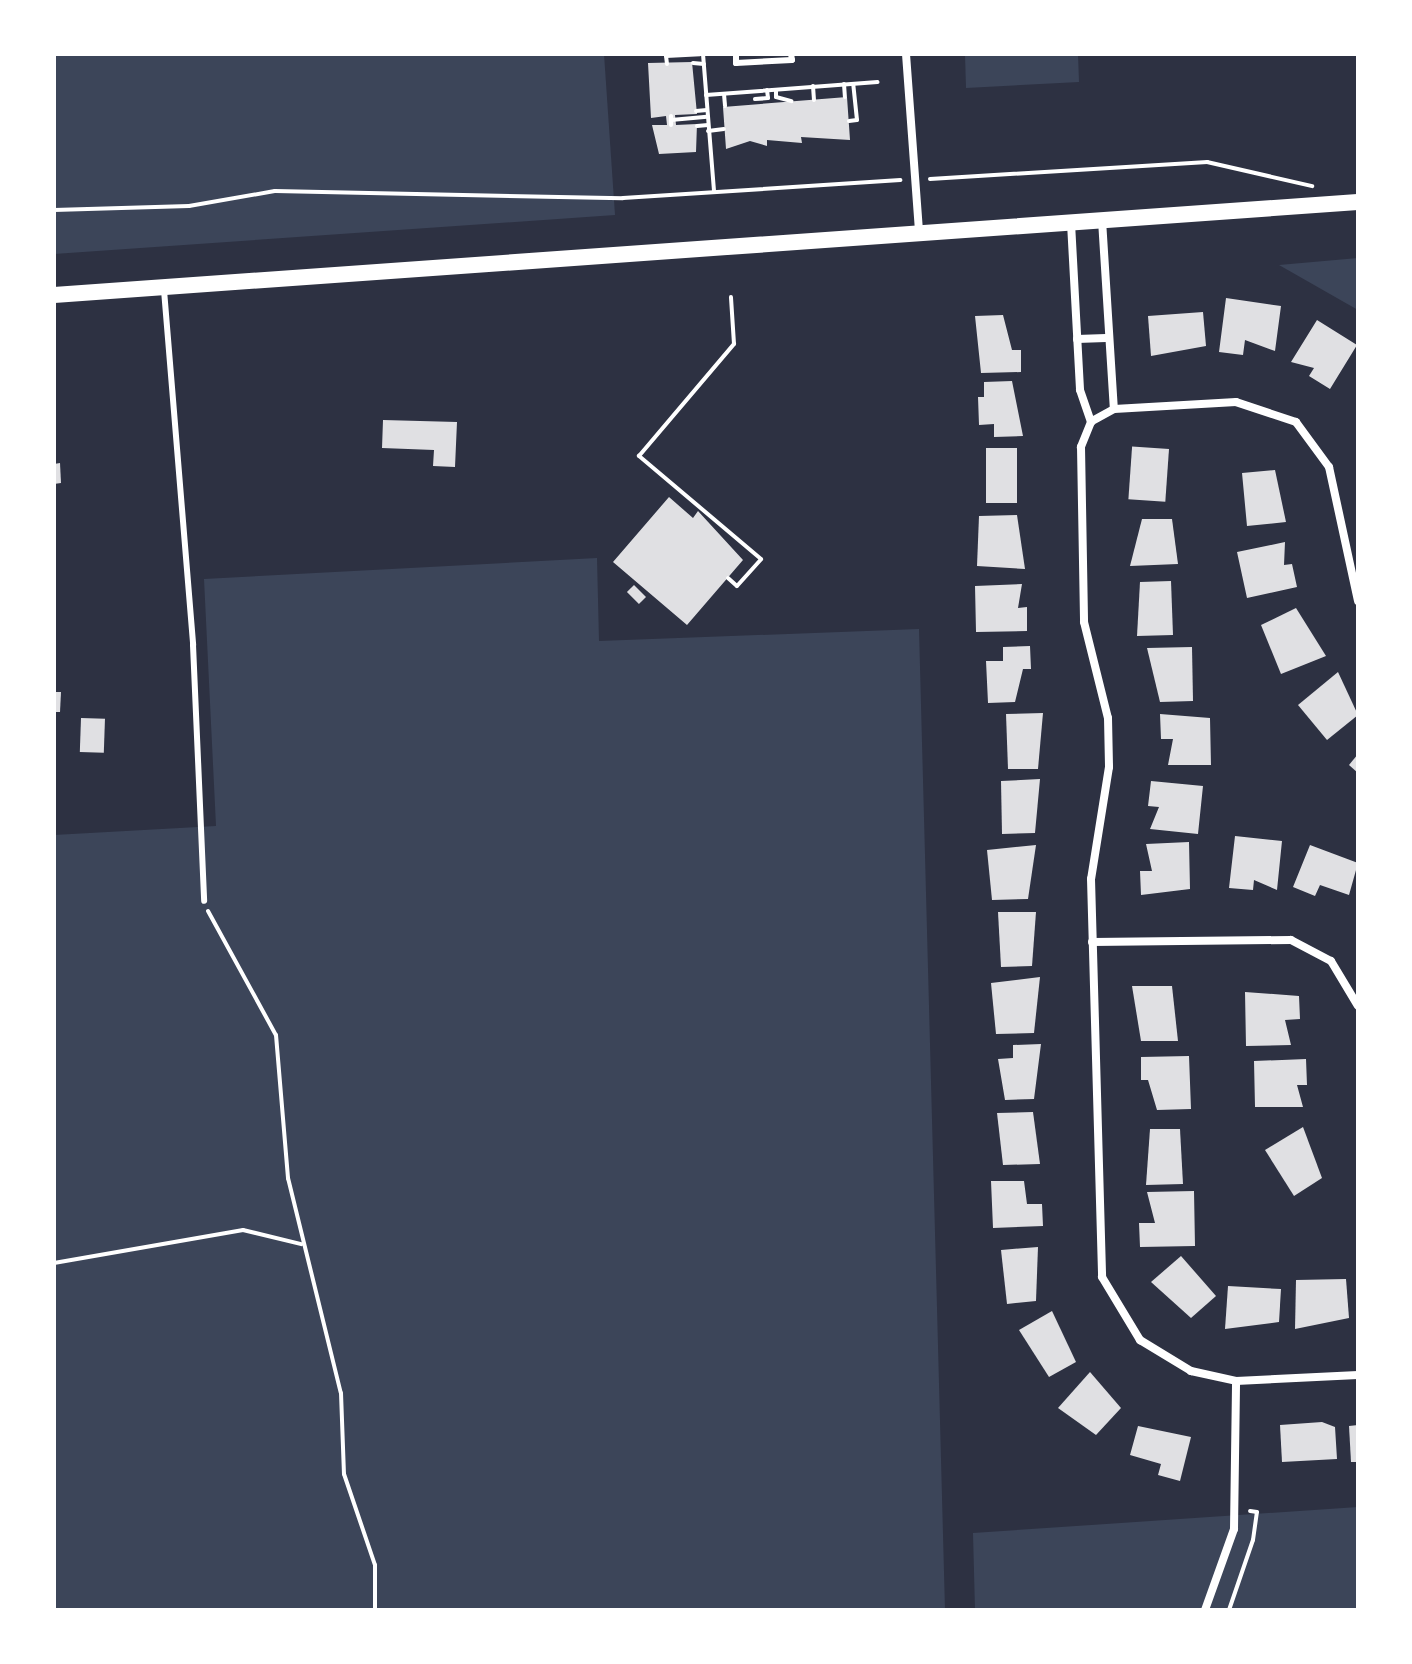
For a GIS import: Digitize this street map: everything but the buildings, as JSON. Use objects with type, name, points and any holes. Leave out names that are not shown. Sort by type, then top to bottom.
[{"type":"main road","points":[[54,295],[1354,202]]},
{"type":"street","points":[[906,54],[919,234]]},
{"type":"street","points":[[1102,220],[1106,338],[1114,409]]},
{"type":"street","points":[[1071,222],[1080,390],[1091,422]]},
{"type":"street","points":[[1077,339],[1106,338]]},
{"type":"street","points":[[1358,601],[1329,467],[1296,422],[1236,402],[1114,409],[1091,422],[1081,447],[1084,622],[1108,718],[1109,767],[1091,879],[1102,1277],[1124,1321],[1160,1357],[1236,1381],[1358,1375]]},
{"type":"street","points":[[1092,942],[1291,940],[1331,961],[1358,1006]]},
{"type":"street","points":[[1205,1610],[1234,1529],[1236,1381]]},
{"type":"lane","points":[[736,54],[736,63],[792,60],[791,54]]},
{"type":"lane","points":[[164,287],[192,629],[204,901]]},
{"type":"path","points":[[667,64],[666,56],[702,54],[714,192]]},
{"type":"path","points":[[693,63],[704,64]]},
{"type":"path","points":[[706,95],[878,82]]},
{"type":"path","points":[[844,84],[845,97]]},
{"type":"path","points":[[849,121],[857,120],[853,84]]},
{"type":"path","points":[[813,86],[814,100]]},
{"type":"path","points":[[754,91],[755,102],[768,98],[767,90]]},
{"type":"path","points":[[776,90],[776,97],[791,101]]},
{"type":"path","points":[[724,94],[725,106]]},
{"type":"path","points":[[696,111],[707,110]]},
{"type":"path","points":[[671,120],[707,117]]},
{"type":"path","points":[[697,126],[724,129]]},
{"type":"path","points":[[930,179],[1207,162],[1278,175],[1354,202]]},
{"type":"path","points":[[54,210],[126,211],[348,189],[568,198],[900,180]]},
{"type":"path","points":[[728,578],[737,586],[761,559],[639,456],[734,344],[731,297]]},
{"type":"path","points":[[204,901],[227,957],[276,1035],[301,1244],[341,1393],[344,1474],[375,1565],[375,1610]]},
{"type":"path","points":[[54,1263],[243,1230],[301,1244]]},
{"type":"path","points":[[1229,1610],[1253,1540],[1257,1512],[1250,1511]]},
{"type":"shaded area","points":[[54,54],[604,54],[615,215],[54,254]]},
{"type":"shaded area","points":[[965,54],[1078,54],[1079,82],[966,88]]},
{"type":"shaded area","points":[[1358,258],[1358,310],[1279,265]]},
{"type":"shaded area","points":[[597,558],[599,641],[919,629],[945,1610],[54,1610],[54,835],[216,826],[204,579]]},
{"type":"shaded area","points":[[1358,1507],[1358,1610],[975,1610],[973,1533]]}]
